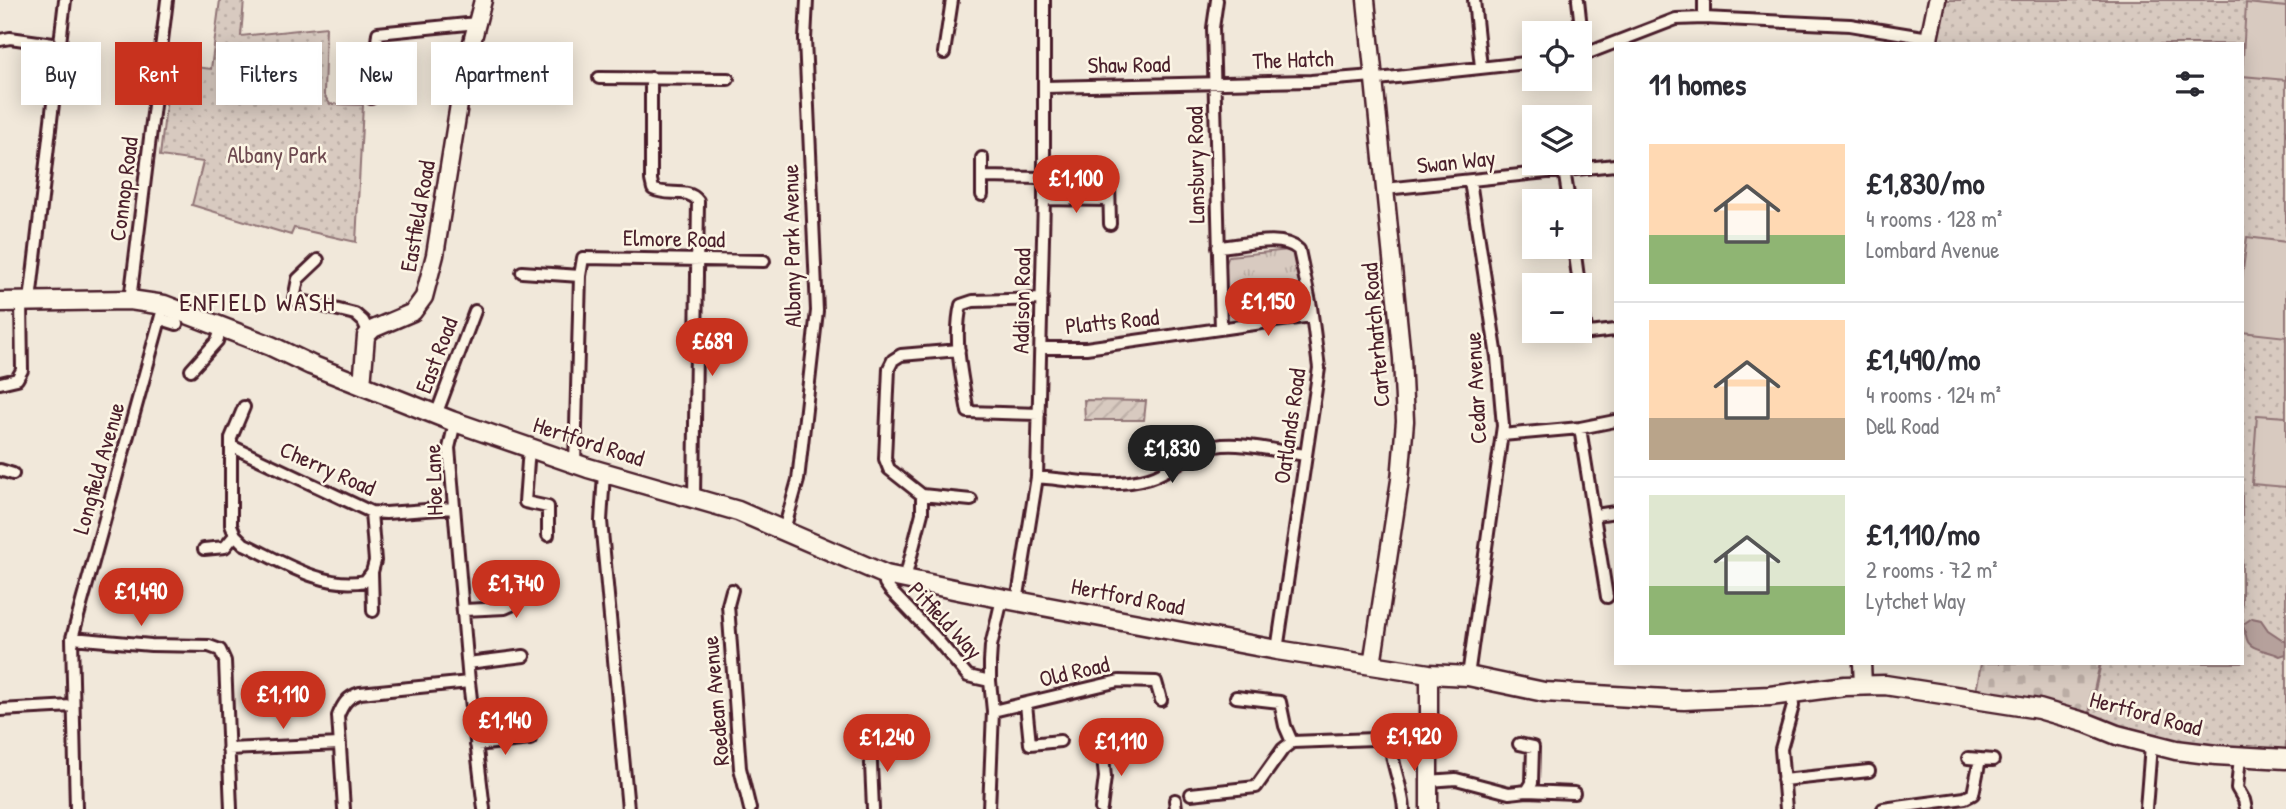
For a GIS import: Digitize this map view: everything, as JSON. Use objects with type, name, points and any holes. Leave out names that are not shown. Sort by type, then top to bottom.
[{"type":"main road","name":"Hertford Road","points":[[0,302],[130,300],[163,312],[222,327],[436,415],[575,464],[738,511],[886,575],[1010,600],[1277,650],[1584,695],[1684,700],[1792,694],[1863,685],[1913,688],[2039,709],[2151,745],[2200,754],[2286,759]]},
{"type":"street","points":[[60,42],[65,0]]},
{"type":"street","name":"Connop Road","points":[[130,300],[167,0]]},
{"type":"street","name":"Eastfield Road","points":[[369,333],[413,312],[424,297],[435,255],[464,73],[483,0]]},
{"type":"street","name":"Albany Park Avenue","points":[[784,530],[798,480],[817,311],[806,39],[807,0]]},
{"type":"street","points":[[944,53],[952,0]]},
{"type":"street","name":"Addison Road","points":[[989,809],[993,711],[989,681],[991,646],[1010,600],[1037,477],[1044,199],[1044,0]]},
{"type":"street","name":"Lansbury Road","points":[[1217,0],[1213,28],[1220,329]]},
{"type":"street","name":"Carterhatch Road","points":[[1366,0],[1402,358],[1405,421],[1400,480],[1372,665]]},
{"type":"street","points":[[1474,0],[1481,67]]},
{"type":"street","points":[[1578,0],[1580,21]]},
{"type":"street","points":[[1704,0],[1704,18]]},
{"type":"street","points":[[1618,42],[1676,19],[1704,18],[1850,25],[1928,41],[1937,0]]},
{"type":"street","points":[[377,42],[378,33],[477,23]]},
{"type":"street","points":[[1,39],[39,42]]},
{"type":"street","points":[[1592,52],[1614,43]]},
{"type":"street","name":"The Hatch","points":[[1214,83],[1311,81],[1373,76],[1378,79],[1522,63]]},
{"type":"street","points":[[599,78],[728,79]]},
{"type":"street","points":[[651,78],[653,189],[660,193],[689,194],[698,201],[694,498]]},
{"type":"street","name":"Shaw Road","points":[[1045,87],[1214,83]]},
{"type":"street","points":[[0,383],[17,379],[22,370],[26,301],[52,105]]},
{"type":"street","points":[[982,158],[982,195]]},
{"type":"street","name":"Swan Way","points":[[1592,167],[1614,165]]},
{"type":"street","name":"Swan Way","points":[[1385,189],[1522,175]]},
{"type":"street","points":[[983,177],[1044,178]]},
{"type":"street","name":"Cedar Avenue","points":[[1468,676],[1502,435],[1497,357],[1470,181]]},
{"type":"street","points":[[1109,183],[1110,224]]},
{"type":"street","points":[[1044,199],[1109,200]]},
{"type":"street","name":"Oatlands Road","points":[[1218,247],[1281,241],[1292,243],[1299,250],[1319,357],[1277,650]]},
{"type":"street","name":"Elmore Road","points":[[580,276],[583,258],[764,261]]},
{"type":"street","points":[[318,260],[298,279],[294,299],[355,314],[363,321],[369,333],[365,342],[362,385]]},
{"type":"street","points":[[522,272],[580,276],[575,464]]},
{"type":"street","points":[[1039,414],[968,412],[957,320],[961,305],[973,301],[1042,299]]},
{"type":"street","name":"East Road","points":[[436,415],[475,311]]},
{"type":"street","points":[[163,312],[177,324]]},
{"type":"street","name":"Longfield Avenue","points":[[76,809],[72,638],[163,312]]},
{"type":"street","name":"Platts Road","points":[[1041,348],[1086,348],[1311,316]]},
{"type":"street","points":[[191,370],[217,341],[222,327]]},
{"type":"street","points":[[1592,333],[1614,330]]},
{"type":"street","points":[[959,350],[901,355],[893,360],[889,368],[885,459],[889,469],[922,495],[971,500]]},
{"type":"street","points":[[244,407],[231,446],[231,525],[235,535],[244,544],[317,577],[332,581],[365,581],[372,572]]},
{"type":"street","points":[[1502,435],[1580,428],[1614,421]]},
{"type":"street","name":"Hoe Lane","points":[[456,422],[449,448],[453,508],[484,809]]},
{"type":"street","points":[[1580,428],[1607,597]]},
{"type":"street","points":[[1037,477],[1129,482],[1149,478],[1192,454],[1216,445],[1306,455]]},
{"type":"street","name":"Cherry Road","points":[[231,446],[371,512],[453,508]]},
{"type":"street","points":[[529,448],[525,502],[548,507],[548,535]]},
{"type":"street","points":[[0,470],[13,474]]},
{"type":"street","points":[[604,473],[601,521],[628,809]]},
{"type":"street","points":[[905,579],[922,513],[922,495]]},
{"type":"street","points":[[371,512],[373,611]]},
{"type":"street","points":[[1596,515],[1614,512]]},
{"type":"street","points":[[204,549],[225,547],[235,535]]},
{"type":"street","name":"Pitfield Way","points":[[886,575],[885,583],[890,590],[968,676],[989,681]]},
{"type":"street","points":[[464,610],[505,608],[514,604],[517,596],[516,577]]},
{"type":"street","name":"Roedean Avenue","points":[[732,590],[728,605],[740,768],[750,809]]},
{"type":"street","points":[[72,638],[151,645],[209,646],[220,650],[225,660],[231,809]]},
{"type":"street","points":[[468,663],[524,656]]},
{"type":"street","points":[[1862,665],[1863,685]]},
{"type":"street","points":[[1429,674],[1429,809]]},
{"type":"street","name":"Old Road","points":[[993,711],[1119,681],[1156,682],[1161,700]]},
{"type":"street","points":[[344,809],[338,716],[342,705],[351,696],[360,693],[469,682]]},
{"type":"street","points":[[1786,809],[1781,749],[1793,705],[1792,694]]},
{"type":"street","points":[[1236,697],[1280,702],[1285,726],[1292,742]]},
{"type":"street","name":"Old Road","points":[[1026,704],[1030,744],[1060,741]]},
{"type":"street","points":[[0,710],[72,706]]},
{"type":"street","points":[[1191,793],[1259,790],[1283,749],[1292,742],[1429,737]]},
{"type":"street","points":[[476,745],[530,739]]},
{"type":"street","points":[[1391,739],[1390,750],[1403,789],[1404,809]]},
{"type":"street","points":[[870,741],[873,809]]},
{"type":"street","points":[[228,749],[340,744]]},
{"type":"street","points":[[1519,744],[1532,747],[1532,783],[1527,791]]},
{"type":"street","points":[[2146,809],[2151,745]]},
{"type":"street","points":[[1101,809],[1105,777],[1102,746]]},
{"type":"street","points":[[2240,757],[2237,788],[2246,809]]},
{"type":"street","points":[[1883,809],[1965,798],[1973,794],[1974,759],[1993,760]]},
{"type":"street","points":[[1783,780],[1869,771]]},
{"type":"street","points":[[1428,781],[1456,779],[1509,793],[1574,793]]},
{"type":"green space","name":"Albany Park","points":[[220,0],[244,0],[241,36],[326,27],[324,95],[330,104],[363,105],[356,242],[294,228],[291,235],[192,205],[203,162],[160,156],[166,105],[202,105],[202,68],[211,69]]},
{"type":"green space","points":[[1944,0],[2286,0],[2286,750],[2156,738],[2089,718],[2101,665],[2244,665],[2244,42],[1935,42]]},
{"type":"green space","points":[[2246,3],[2286,7],[2286,80],[2244,76]]},
{"type":"green space","points":[[2247,237],[2286,242],[2286,337],[2244,332],[2244,262]]},
{"type":"green space","points":[[1289,250],[1295,255],[1307,310],[1305,314],[1232,325],[1227,319],[1224,287],[1229,256]]},
{"type":"green space","points":[[1084,400],[1146,401],[1144,420],[1085,420]]},
{"type":"green space","points":[[2257,415],[2286,417],[2286,487],[2252,484]]},
{"type":"green space","points":[[1981,665],[2100,665],[2088,718],[1976,692]]},
{"type":"shaded area","points":[[2252,618],[2261,620],[2268,630],[2286,642],[2286,654],[2280,656],[2250,645],[2244,624]]},
{"type":"district","name":"ENFIELD WASH","points":[[258,301]]}]
